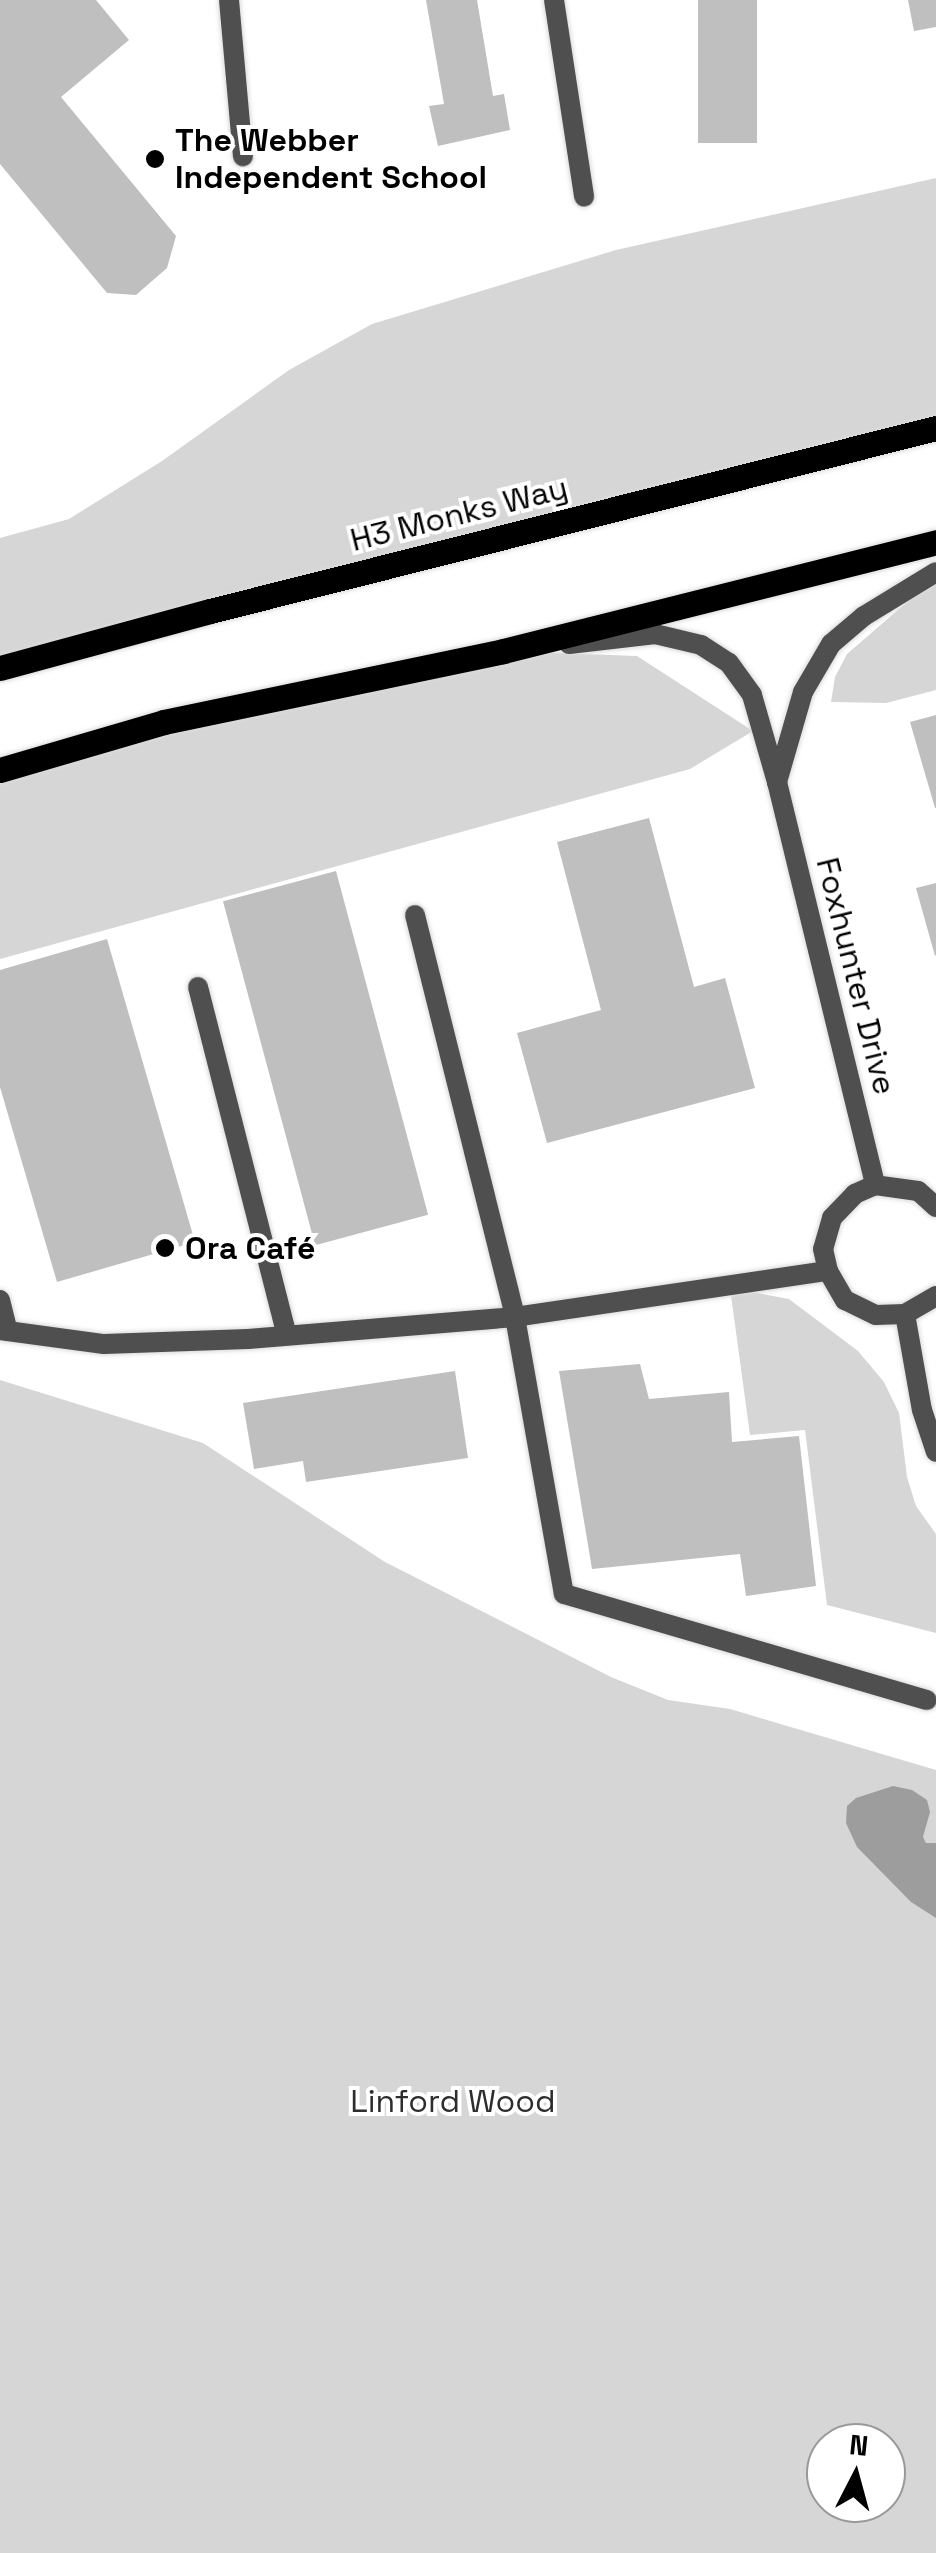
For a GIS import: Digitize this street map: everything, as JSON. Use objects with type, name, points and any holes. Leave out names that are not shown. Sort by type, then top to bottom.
[{"type":"main road","name":"H3 Monks Way","points":[[0,668],[210,611],[936,428]]},
{"type":"main road","points":[[0,770],[164,722],[503,651],[936,542]]},
{"type":"street","points":[[229,0],[242,156]]},
{"type":"street","points":[[554,0],[584,197]]},
{"type":"street","name":"Foxhunter Drive","points":[[778,782],[802,692],[831,644],[864,616],[936,572]]},
{"type":"street","name":"Foxhunter Drive","points":[[503,651],[656,634],[701,645],[729,663],[752,694],[778,782],[875,1185]]},
{"type":"street","points":[[415,915],[515,1317],[564,1594],[927,1700]]},
{"type":"street","points":[[198,987],[288,1335]]},
{"type":"street","points":[[936,1207],[918,1192],[875,1185],[855,1194],[832,1218],[823,1249],[828,1271],[845,1300],[876,1315],[905,1314],[936,1296]]},
{"type":"street","points":[[0,1300],[4,1330],[104,1344],[288,1335],[515,1317],[828,1271]]},
{"type":"street","points":[[905,1314],[922,1410],[936,1452]]},
{"type":"green space","points":[[936,178],[936,428],[0,668],[0,538],[69,519],[162,461],[289,370],[372,324],[616,250]]},
{"type":"green space","points":[[936,577],[936,690],[886,703],[831,702],[835,677],[847,654]]},
{"type":"green space","points":[[503,651],[637,656],[753,731],[690,769],[0,959],[0,770]]},
{"type":"green space","points":[[730,1288],[789,1299],[858,1351],[884,1382],[899,1413],[907,1477],[916,1506],[936,1534],[936,1633],[827,1605],[805,1430],[750,1435]]},
{"type":"green space","name":"Linford Wood","points":[[0,1380],[203,1443],[385,1562],[611,1677],[668,1700],[730,1709],[936,1770],[936,2553],[0,2553]]},
{"type":"shaded area","points":[[893,1786],[912,1790],[927,1800],[930,1812],[923,1837],[926,1843],[936,1843],[936,1918],[911,1902],[857,1847],[846,1823],[847,1806],[856,1798]]},
{"type":"building","points":[[0,0],[96,0],[129,40],[61,97],[176,236],[167,268],[136,295],[107,293],[0,164]]},
{"type":"building","points":[[426,0],[477,0],[493,96],[504,94],[510,130],[438,146],[429,106],[444,104]]},
{"type":"building","points":[[698,0],[757,0],[757,143],[698,143]]},
{"type":"building","points":[[908,0],[936,0],[936,27],[914,31]]},
{"type":"building","points":[[936,715],[936,808],[935,808],[910,722]]},
{"type":"building","points":[[649,818],[694,987],[725,978],[755,1088],[547,1143],[517,1033],[601,1010],[557,842]]},
{"type":"building","points":[[336,871],[428,1215],[315,1245],[223,901]]},
{"type":"building","points":[[936,883],[936,955],[935,956],[916,888]]},
{"type":"building","points":[[107,939],[195,1242],[57,1282],[0,1087],[0,970]]},
{"type":"building","points":[[640,1364],[649,1399],[729,1392],[732,1442],[799,1436],[816,1586],[746,1596],[740,1554],[592,1569],[559,1371]]},
{"type":"building","points":[[455,1371],[468,1458],[306,1482],[303,1461],[254,1469],[243,1403]]},
{"type":"place","name":"The Webber Independent School","points":[[155,159]]},
{"type":"place","name":"Ora Café","points":[[165,1248]]}]
